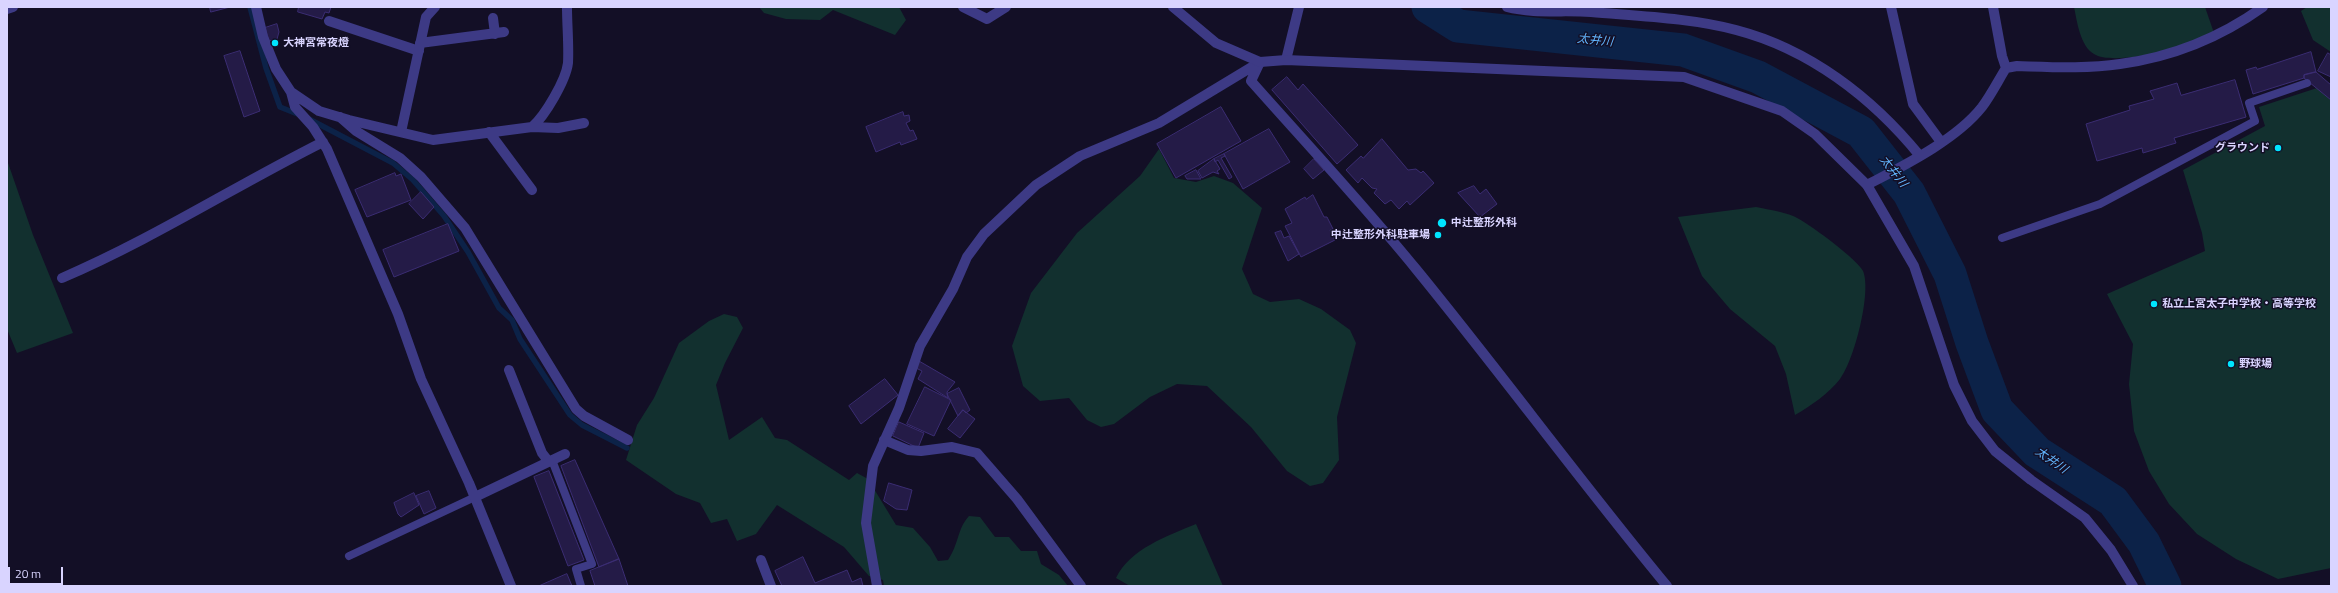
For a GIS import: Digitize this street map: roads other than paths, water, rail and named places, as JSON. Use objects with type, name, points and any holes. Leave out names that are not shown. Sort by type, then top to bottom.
[{"type":"street","points":[[7,9],[13,7]]},
{"type":"street","points":[[256,7],[263,37],[276,69],[291,92],[295,107],[313,127],[323,142],[398,314],[421,379],[475,497],[511,586]]},
{"type":"street","points":[[401,132],[426,17],[435,7]]},
{"type":"street","points":[[532,127],[544,114],[560,85],[568,64],[567,7]]},
{"type":"street","points":[[963,7],[987,18],[1006,7]]},
{"type":"street","points":[[1173,7],[1216,43],[1260,62]]},
{"type":"street","points":[[1286,60],[1299,7]]},
{"type":"street","points":[[1507,7],[1663,18],[1735,29],[1776,43],[1811,60],[1841,80],[1879,114],[1918,157]]},
{"type":"street","points":[[1891,7],[1913,104],[1941,142]]},
{"type":"street","points":[[1993,7],[2002,56],[2006,68]]},
{"type":"street","points":[[1870,183],[1918,157],[1941,142],[1981,108],[2006,68],[2017,66],[2120,64],[2165,56],[2222,32],[2263,7]]},
{"type":"street","points":[[329,21],[420,47],[500,33],[493,18]]},
{"type":"street","points":[[877,586],[866,523],[873,466],[899,408],[920,346],[953,289],[967,257],[984,234],[1036,185],[1080,156],[1159,123],[1260,62],[1286,60],[1684,78],[1782,111],[1816,134],[1870,183],[1914,266],[1954,385],[1972,421],[1995,451],[2030,480],[2086,518],[2111,550],[2133,586]]},
{"type":"street","points":[[1260,62],[1251,81],[1416,269],[1567,459],[1595,499],[1667,586]]},
{"type":"street","points":[[291,92],[319,110],[340,117],[433,140],[532,127],[558,128],[584,123]]},
{"type":"street","points":[[340,117],[356,131],[400,158],[421,177],[465,228],[576,409],[584,416],[628,440]]},
{"type":"street","points":[[489,132],[532,190]]},
{"type":"street","points":[[62,278],[108,258],[160,231],[323,142]]},
{"type":"street","points":[[509,370],[542,453],[551,461]]},
{"type":"street","points":[[884,440],[908,450],[921,451],[952,447],[977,453],[1016,499],[1082,586]]},
{"type":"street","points":[[475,497],[565,454]]},
{"type":"street","points":[[761,560],[771,586]]},
{"type":"lane","points":[[2002,238],[2100,204],[2254,121],[2249,103],[2307,83]]},
{"type":"lane","points":[[551,461],[592,564],[576,569],[581,586]]},
{"type":"lane","points":[[349,556],[475,497]]},
{"type":"waterway","points":[[250,7],[266,68],[280,107],[300,115]]},
{"type":"waterway","name":"太井川","points":[[1428,7],[1458,26],[1683,50],[1758,77],[1861,132],[1909,193],[1950,274],[1972,343],[1997,410],[2037,452],[2113,501],[2144,543],[2165,586]]},
{"type":"waterway","points":[[309,119],[393,163],[413,180],[444,216],[468,252],[499,308],[512,320],[520,339],[570,415],[582,425],[627,448]]},
{"type":"place","name":"大神宮常夜燈","points":[[275,43]]},
{"type":"place","name":"グラウンド","points":[[2278,148]]},
{"type":"place","name":"中辻整形外科","points":[[1442,223]]},
{"type":"place","name":"中辻整形外科駐車場","points":[[1438,235]]},
{"type":"place","name":"私立上宮太子中学校・高等学校","points":[[2154,304]]},
{"type":"place","name":"野球場","points":[[2231,364]]}]
